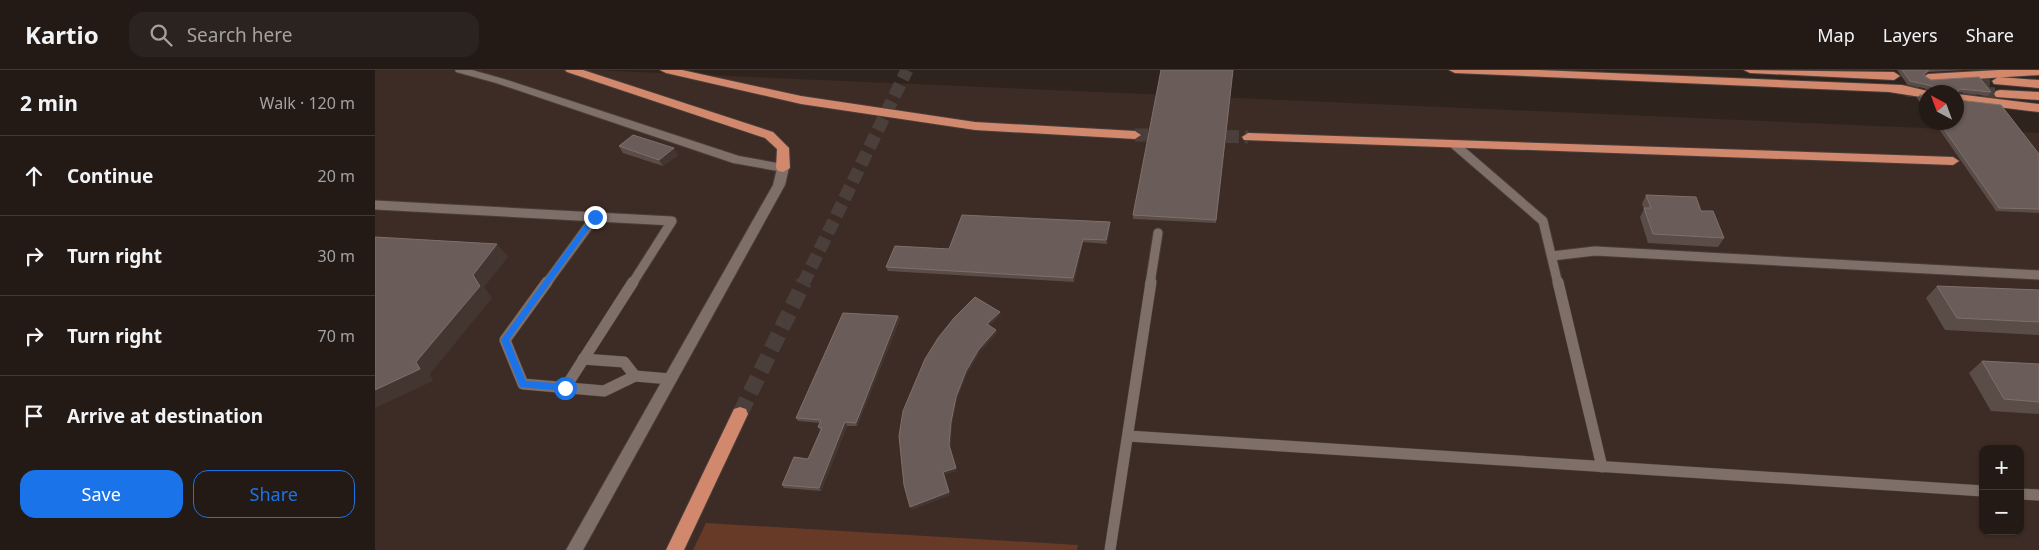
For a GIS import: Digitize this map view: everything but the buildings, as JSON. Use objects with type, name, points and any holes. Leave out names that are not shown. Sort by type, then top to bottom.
[{"type":"highway","points":[[571,70],[769,135],[783,148],[783,168]]},
{"type":"highway","points":[[666,70],[801,100],[975,126],[1135,135]]},
{"type":"highway","points":[[1455,70],[1903,90]]},
{"type":"highway","points":[[1750,70],[1895,76]]},
{"type":"highway","points":[[1928,78],[2039,71]]},
{"type":"highway","points":[[1990,81],[2039,84]]},
{"type":"highway","points":[[1883,89],[1919,93]]},
{"type":"highway","points":[[2000,94],[2039,96]]},
{"type":"highway","points":[[1964,99],[2039,108]]},
{"type":"highway","points":[[1248,137],[1953,162]]},
{"type":"highway","points":[[675,550],[740,414]]},
{"type":"main road","points":[[460,70],[500,81],[737,160],[783,168],[779,185],[574,550]]},
{"type":"lane","points":[[1455,145],[1543,221],[1603,467]]},
{"type":"lane","points":[[375,205],[672,221],[565,388]]},
{"type":"lane","points":[[595,217],[505,340],[523,384],[604,391],[635,376],[670,379]]},
{"type":"lane","points":[[1110,550],[1158,233]]},
{"type":"lane","points":[[1552,256],[1595,251],[2039,275]]},
{"type":"lane","points":[[583,359],[624,362],[635,376]]},
{"type":"lane","points":[[1128,436],[1979,491]]},
{"type":"lane","points":[[2024,494],[2039,495]]},
{"type":"shaded area","points":[[375,70],[592,70],[1919,128],[1919,130],[2039,133],[2039,550],[375,550]]},
{"type":"shaded area","points":[[706,523],[1078,545],[1077,550],[693,550]]},
{"type":"tunnel","points":[[803,284],[907,70]]},
{"type":"tunnel","points":[[1962,79],[1990,81]]},
{"type":"tunnel","points":[[1906,90],[2000,94]]},
{"type":"tunnel","points":[[1135,135],[1169,135]]},
{"type":"tunnel","points":[[1207,136],[1248,137]]},
{"type":"tunnel","points":[[740,414],[804,282]]},
{"type":"route","points":[[565,388],[523,384],[505,340],[595,217]]}]
